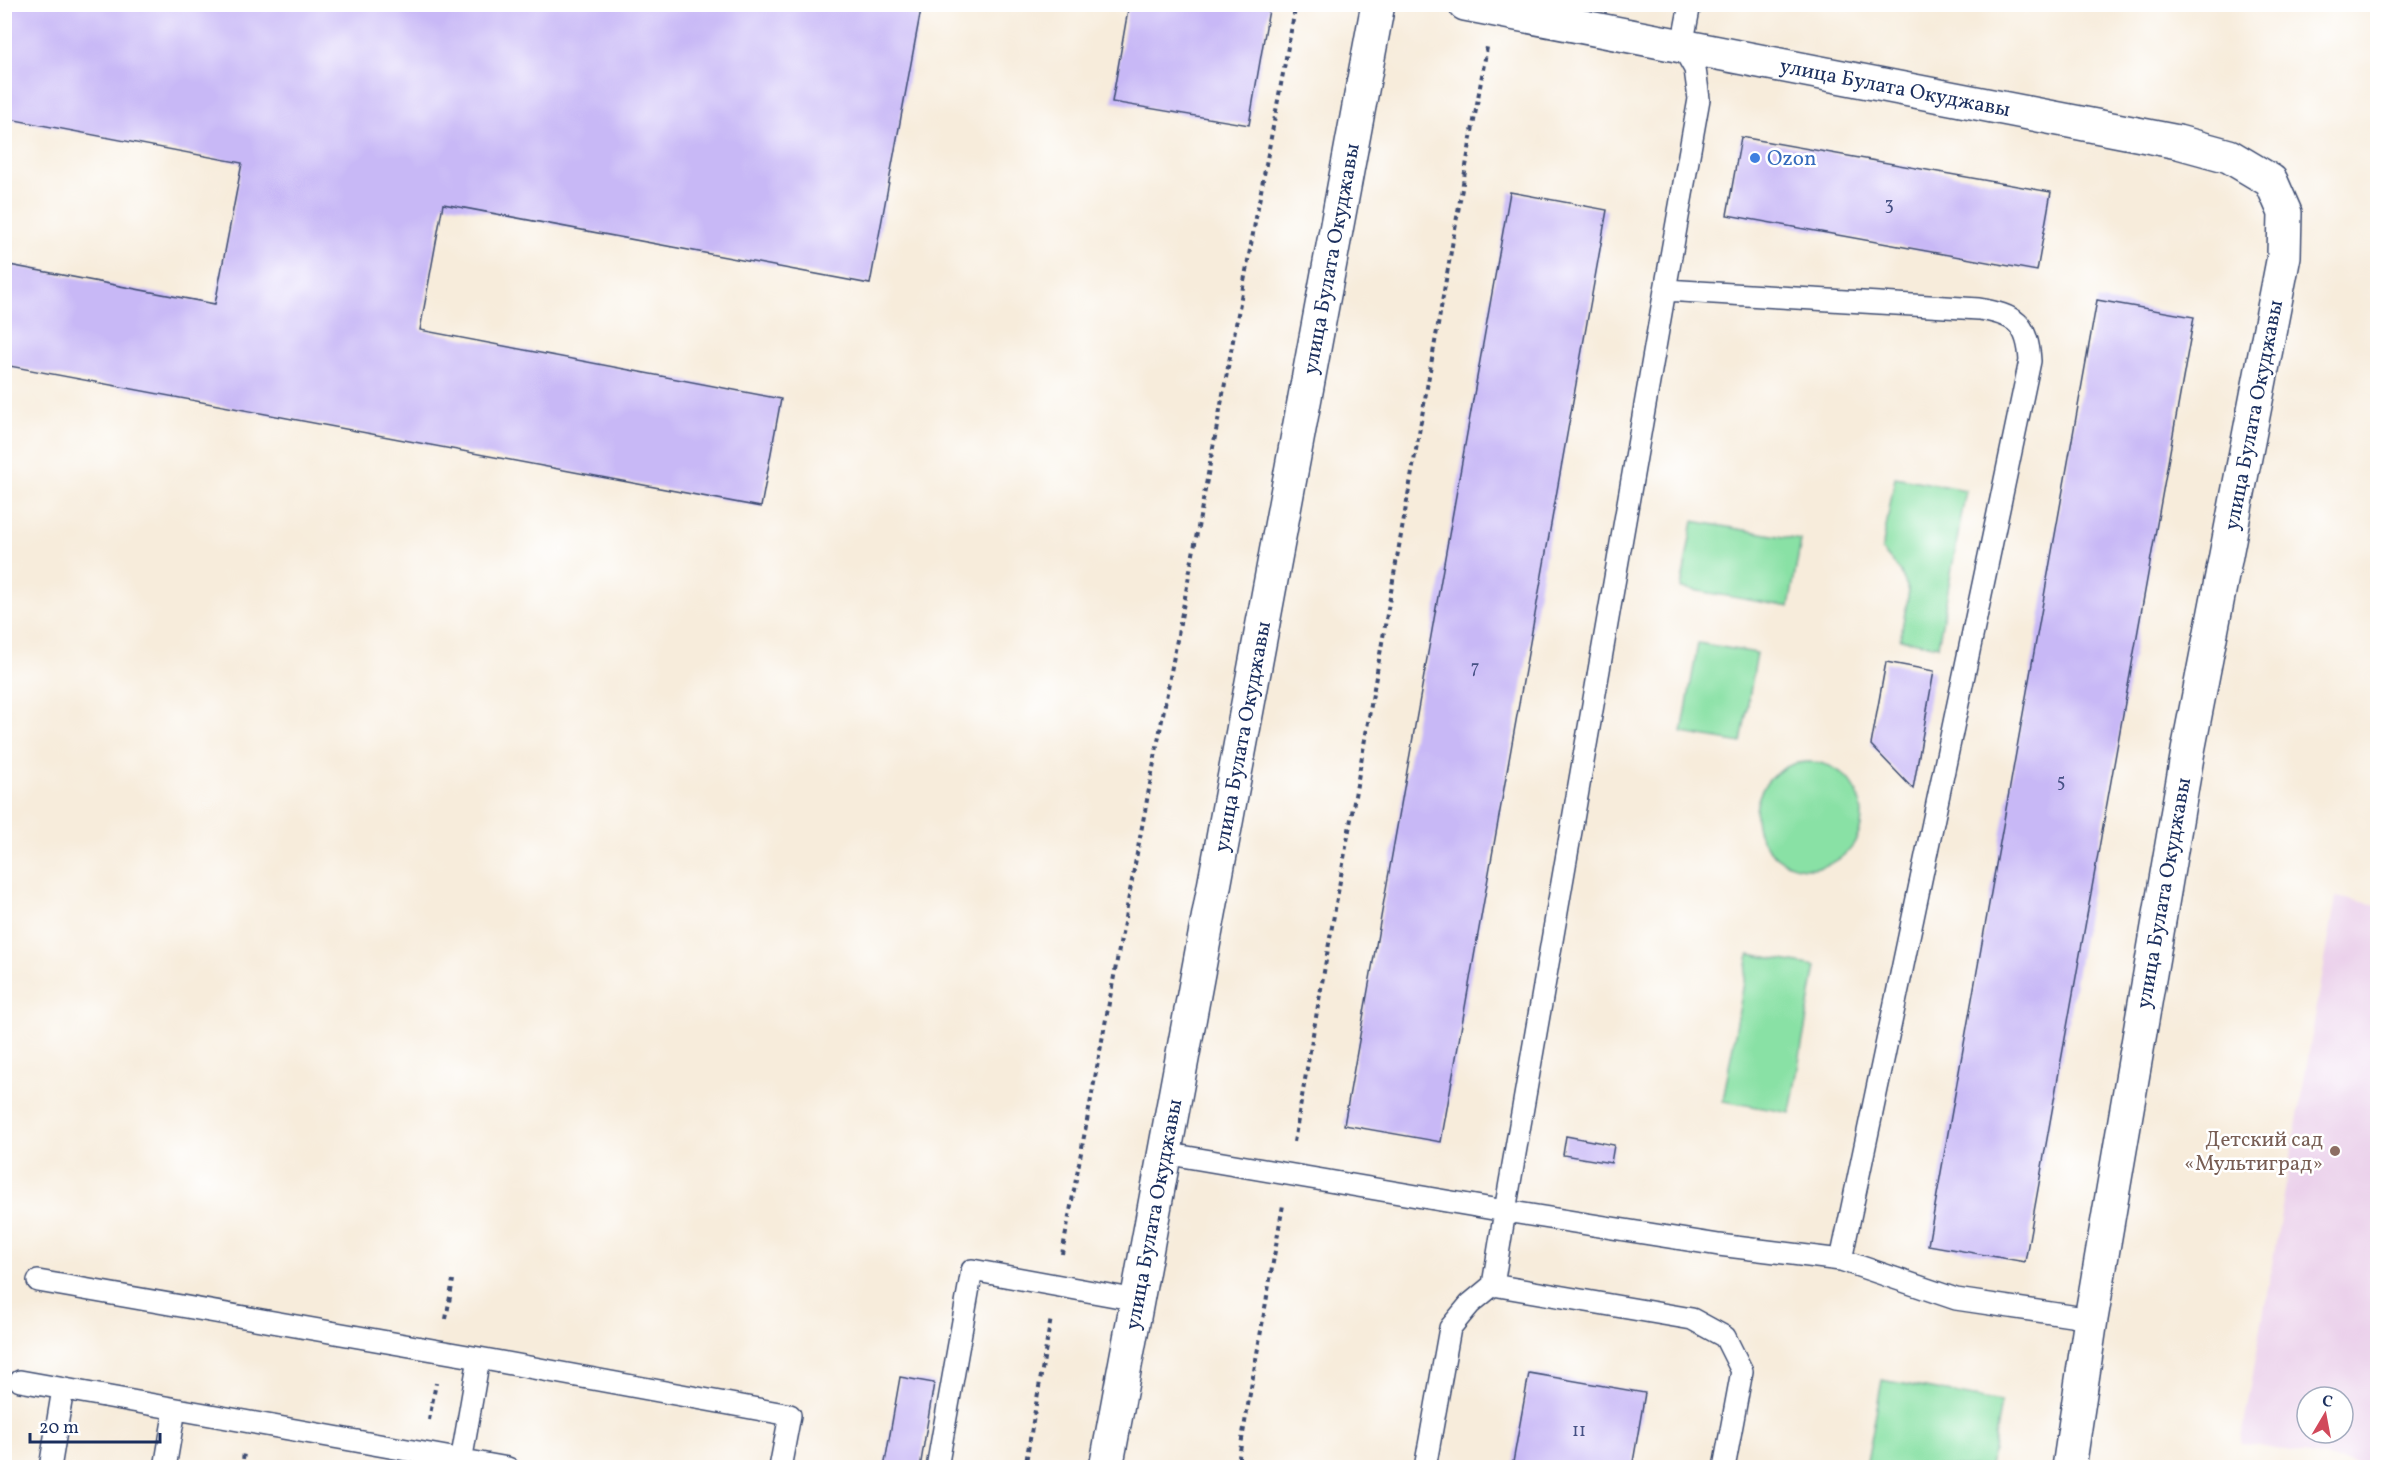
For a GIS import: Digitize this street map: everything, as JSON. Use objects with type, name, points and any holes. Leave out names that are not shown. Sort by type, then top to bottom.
[{"type":"street","name":"улица Булата Окуджавы","points":[[1106,1467],[1377,4]]},
{"type":"street","name":"улица Булата Окуджавы","points":[[1479,7],[2178,142],[2229,156],[2271,181],[2285,213],[2284,255],[2187,751],[2091,1319],[2069,1467]]},
{"type":"lane","points":[[1425,1467],[1450,1328],[1470,1304],[1493,1285],[1699,99],[1695,69],[1682,46],[1690,4]]},
{"type":"lane","points":[[1665,290],[1979,309],[2001,312],[2018,322],[2029,339],[2030,361],[1841,1260]]},
{"type":"lane","points":[[1164,1153],[1719,1245],[1841,1260],[1956,1299],[2091,1319]]},
{"type":"lane","points":[[937,1467],[972,1270],[1137,1300]]},
{"type":"lane","points":[[38,1281],[789,1415],[780,1467]]},
{"type":"lane","points":[[1493,1285],[1692,1319],[1725,1337],[1742,1371],[1724,1467]]},
{"type":"lane","points":[[461,1463],[479,1358]]},
{"type":"lane","points":[[20,1382],[461,1463],[508,1467]]},
{"type":"lane","points":[[50,1467],[63,1389]]},
{"type":"lane","points":[[165,1467],[175,1409]]},
{"type":"path","points":[[1025,1467],[1084,1125],[1296,4]]},
{"type":"path","points":[[1237,1467],[1288,1175],[1479,7]]},
{"type":"shaded area","name":"Детский сад «Мультиград»","points":[[2336,897],[2377,905],[2377,1467],[2241,1443]]},
{"type":"green space","points":[[1895,477],[1966,490],[1938,646],[1900,639],[1909,591],[1900,571],[1882,550]]},
{"type":"green space","points":[[1693,521],[1801,540],[1789,607],[1681,588]]},
{"type":"green space","points":[[1698,643],[1757,653],[1741,743],[1682,733]]},
{"type":"green space","points":[[1809,762],[1829,766],[1846,778],[1858,795],[1862,815],[1858,835],[1846,852],[1829,864],[1809,868],[1789,864],[1772,852],[1760,835],[1756,815],[1760,795],[1772,778],[1789,766]]},
{"type":"green space","points":[[1749,954],[1816,966],[1790,1113],[1723,1101]]},
{"type":"green space","points":[[1882,1380],[2001,1402],[1990,1467],[1866,1467]]},
{"type":"building","points":[[4,4],[922,4],[870,284],[443,204],[420,330],[781,399],[761,507],[4,365],[4,264],[215,304],[242,163],[4,118]]},
{"type":"building","points":[[1129,4],[1270,4],[1249,125],[1112,102]]},
{"type":"building","points":[[1741,137],[2051,192],[2037,271],[1727,215]]},
{"type":"building","points":[[1510,192],[1607,210],[1441,1142],[1344,1125]]},
{"type":"building","points":[[2097,300],[2194,317],[2025,1262],[1928,1245]]},
{"type":"building","points":[[1886,662],[1934,671],[1913,789],[1871,745]]},
{"type":"building","points":[[1566,1136],[1614,1145],[1611,1163],[1563,1155]]},
{"type":"building","points":[[1529,1373],[1645,1393],[1632,1468],[1512,1468]]},
{"type":"building","points":[[900,1377],[934,1383],[920,1468],[884,1468]]},
{"type":"place","name":"Ozon","points":[[1755,158]]},
{"type":"place","name":"Детский сад «Мультиград»","points":[[2335,1151]]}]
